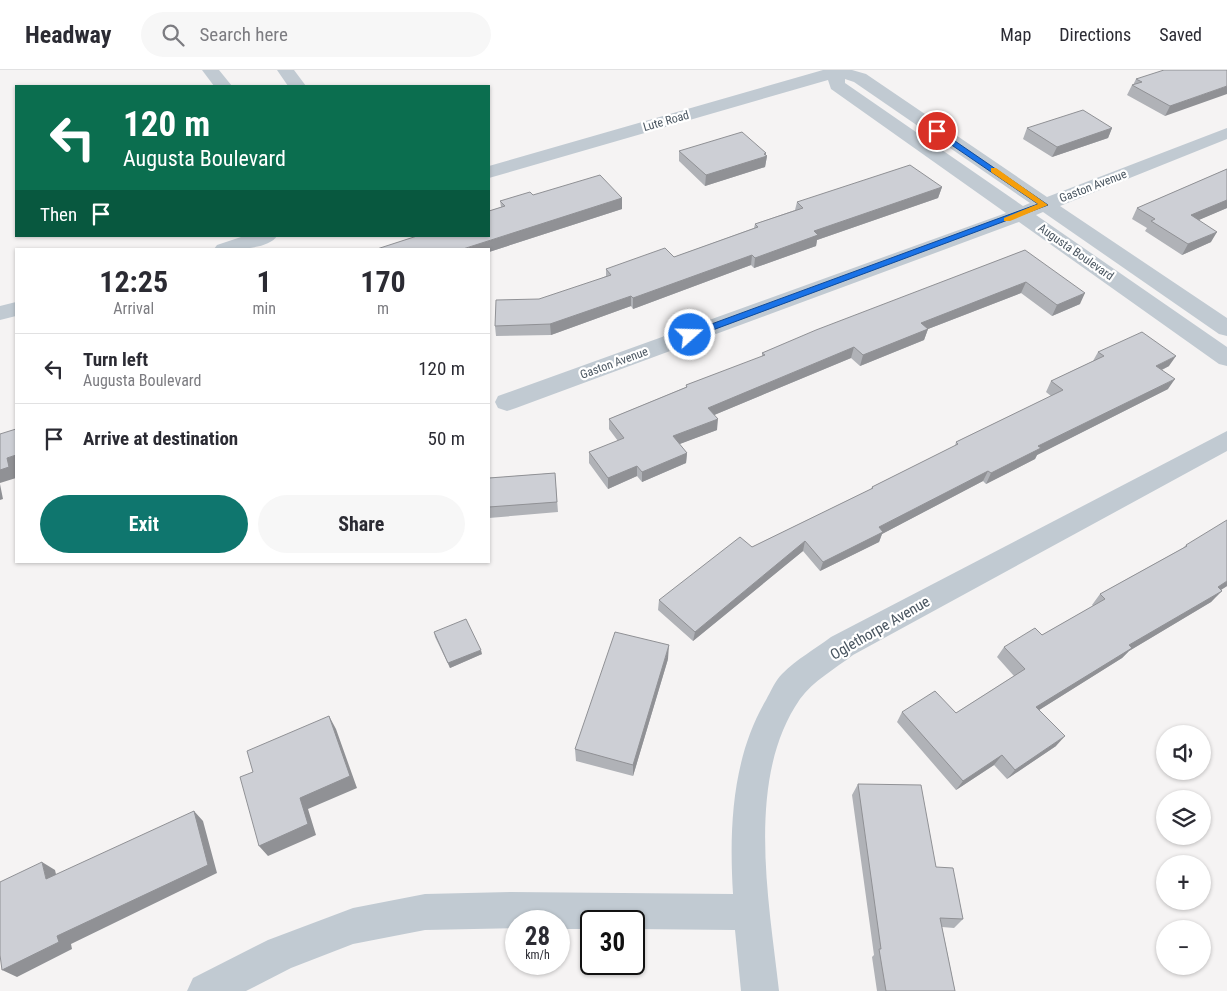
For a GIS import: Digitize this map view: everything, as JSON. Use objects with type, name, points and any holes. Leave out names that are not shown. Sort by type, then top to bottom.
[{"type":"street","points":[[210,70],[222,85]]},
{"type":"street","points":[[285,70],[296,85]]},
{"type":"street","name":"Lute Road","points":[[490,172],[837,71]]},
{"type":"street","name":"Augusta Boulevard","points":[[1227,329],[860,78],[837,71],[836,86],[1227,358]]},
{"type":"street","name":"Gaston Avenue","points":[[507,402],[1021,214],[1227,133]]},
{"type":"street","points":[[227,248],[264,237]]},
{"type":"street","points":[[0,313],[15,309]]},
{"type":"street","name":"Oglethorpe Avenue","points":[[760,991],[753,912],[748,810],[764,730],[789,687],[842,646],[1227,440]]},
{"type":"street","points":[[206,991],[281,953],[353,926],[425,912],[511,910],[753,912]]},
{"type":"building","points":[[1164,70],[1227,70],[1227,86],[1170,106],[1132,85],[1142,82],[1136,79]]},
{"type":"building","points":[[1083,110],[1112,128],[1057,147],[1027,128]]},
{"type":"building","points":[[742,132],[767,156],[706,175],[679,151]]},
{"type":"building","points":[[910,165],[942,187],[814,231],[818,235],[755,258],[752,255],[633,298],[631,296],[550,324],[495,326],[496,300],[539,299],[611,275],[606,269],[665,248],[674,257],[758,227],[755,224],[803,208],[797,202]]},
{"type":"building","points":[[1227,169],[1227,200],[1191,215],[1217,232],[1188,244],[1151,221],[1155,219],[1137,208]]},
{"type":"building","points":[[600,175],[622,198],[466,248],[380,248],[414,237],[490,237],[490,211],[505,206],[500,201],[530,192],[533,195]]},
{"type":"building","points":[[1025,250],[1085,293],[1057,305],[1026,282],[921,323],[928,329],[863,355],[854,347],[708,408],[718,419],[673,436],[687,453],[642,472],[637,466],[608,478],[589,452],[624,438],[609,419],[687,387],[686,385],[765,355],[762,353],[816,330]]},
{"type":"building","points":[[1142,332],[1176,356],[1156,366],[1175,379],[1038,446],[1041,448],[991,473],[988,471],[879,527],[883,532],[823,562],[805,541],[695,632],[659,600],[740,537],[752,547],[873,488],[958,444],[956,442],[1063,390],[1051,381],[1104,356],[1098,352]]},
{"type":"building","points":[[15,429],[15,455],[7,458],[9,467],[0,470],[0,434]]},
{"type":"building","points":[[555,473],[557,502],[490,507],[490,478]]},
{"type":"building","points":[[1227,520],[1227,581],[1218,587],[1222,591],[1129,645],[1132,648],[1036,707],[1065,736],[1015,770],[1002,755],[963,781],[902,712],[935,691],[956,713],[1025,669],[1004,647],[1035,628],[1042,635],[1105,599],[1100,594],[1187,546]]},
{"type":"building","points":[[466,619],[481,650],[448,663],[434,632]]},
{"type":"building","points":[[615,632],[669,645],[633,765],[575,749]]},
{"type":"building","points":[[329,716],[350,776],[300,798],[308,824],[259,846],[240,777],[253,772],[247,751]]},
{"type":"building","points":[[858,784],[921,785],[936,867],[953,868],[963,919],[940,918],[955,991],[886,991]]},
{"type":"building","points":[[194,811],[208,865],[57,936],[59,942],[2,970],[0,955],[0,882],[42,862],[46,879]]},
{"type":"slow traffic","points":[[993,170],[1044,205],[1007,219]]},
{"type":"route","points":[[690,335],[1044,205],[937,131]]}]
